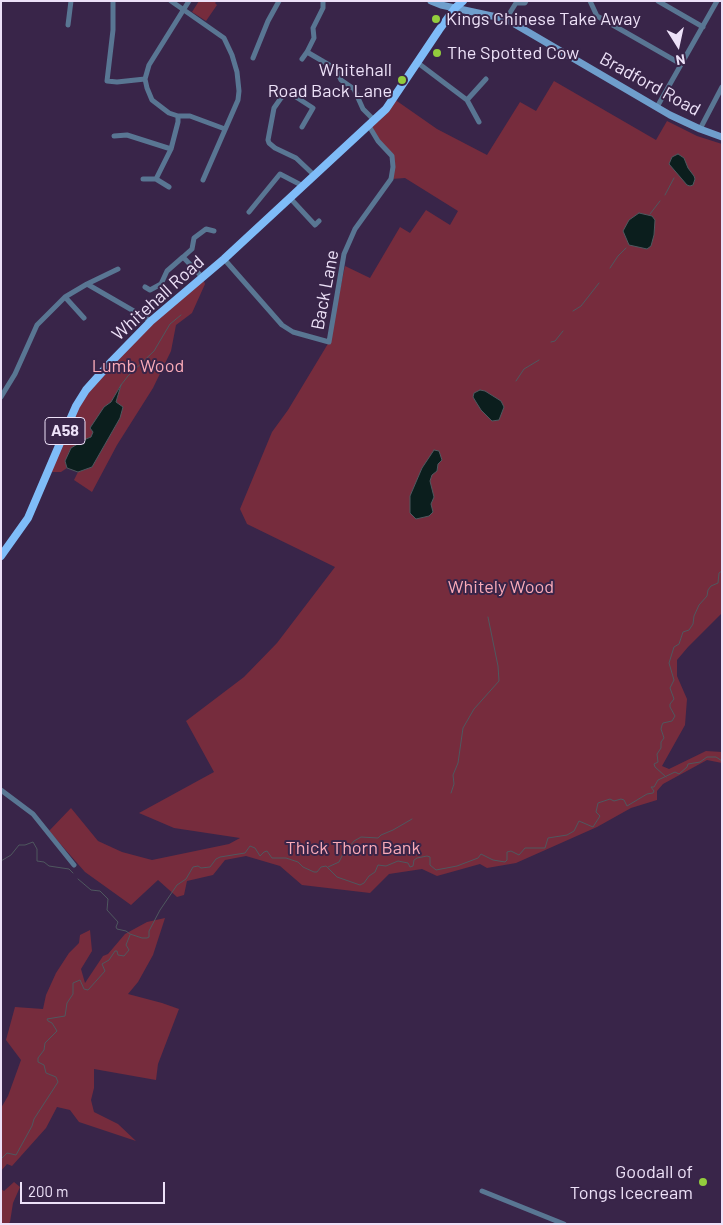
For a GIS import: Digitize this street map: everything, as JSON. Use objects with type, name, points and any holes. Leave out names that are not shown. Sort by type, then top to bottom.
[{"type":"main road","name":"Bradford Road","points":[[431,1],[506,19],[657,107],[700,129],[722,137]]},
{"type":"main road","points":[[418,63],[456,8],[463,1]]},
{"type":"main road","name":"Whitehall Road","points":[[1,556],[28,518],[76,406],[86,390],[151,321],[203,278],[372,123],[394,99],[418,63]]},
{"type":"street","points":[[68,25],[71,1]]},
{"type":"street","points":[[113,1],[113,30],[107,81],[117,82],[145,79]]},
{"type":"street","points":[[171,1],[224,38],[235,63],[240,91],[238,100],[203,180]]},
{"type":"street","points":[[189,1],[149,65],[145,79],[152,100],[169,113],[178,116],[190,116],[225,129]]},
{"type":"street","points":[[253,58],[268,21],[279,1]]},
{"type":"street","points":[[302,59],[308,52],[314,38],[313,28],[323,8],[323,1]]},
{"type":"street","points":[[506,19],[516,3],[525,3],[526,1]]},
{"type":"street","points":[[590,1],[597,16],[681,64]]},
{"type":"street","points":[[658,1],[703,27]]},
{"type":"street","points":[[657,107],[716,1]]},
{"type":"street","points":[[70,11],[77,12]]},
{"type":"street","points":[[308,52],[336,69],[342,80],[354,89],[372,123]]},
{"type":"street","points":[[418,63],[467,100],[478,122]]},
{"type":"street","points":[[467,100],[486,79]]},
{"type":"street","points":[[700,129],[722,87]]},
{"type":"street","points":[[302,127],[314,108],[296,96],[289,94],[280,98],[274,108],[268,140],[269,144],[296,158],[314,175]]},
{"type":"street","points":[[156,180],[171,149],[178,116]]},
{"type":"street","name":"Back Lane","points":[[224,259],[282,325],[293,332],[329,342],[344,254],[355,229],[391,179],[392,156],[378,141],[372,123]]},
{"type":"street","points":[[114,136],[127,135],[171,149]]},
{"type":"street","points":[[249,212],[280,174],[303,186]]},
{"type":"street","points":[[143,180],[156,180],[169,186]]},
{"type":"street","points":[[290,198],[315,224]]},
{"type":"street","points":[[145,287],[150,290],[161,284],[167,271],[192,249],[194,238],[206,229],[214,231]]},
{"type":"street","points":[[183,257],[203,278]]},
{"type":"street","points":[[1,397],[15,373],[37,325],[65,297],[118,269]]},
{"type":"street","points":[[87,284],[151,321]]},
{"type":"street","points":[[65,297],[84,318]]},
{"type":"street","points":[[1,790],[33,814],[74,865]]},
{"type":"street","points":[[482,1192],[564,1224]]},
{"type":"green space","points":[[199,1],[217,1],[215,3],[217,5],[206,21],[192,12]]},
{"type":"green space","points":[[554,81],[656,140],[667,121],[697,136],[722,144],[722,613],[677,660],[677,676],[687,699],[685,725],[662,766],[669,769],[706,751],[722,752],[722,763],[707,760],[663,784],[657,791],[657,800],[631,808],[597,827],[516,863],[487,868],[480,864],[437,876],[422,869],[389,874],[370,893],[302,885],[280,866],[246,856],[225,860],[213,875],[187,881],[184,895],[177,897],[158,880],[131,905],[85,872],[49,831],[71,808],[98,841],[122,852],[152,860],[229,844],[240,838],[174,828],[139,813],[214,772],[186,721],[244,677],[277,643],[335,567],[247,524],[240,509],[272,432],[288,410],[329,342],[345,266],[370,278],[400,227],[410,233],[426,210],[450,225],[458,211],[405,178],[391,179],[392,156],[369,126],[394,99],[437,129],[487,155],[520,102],[536,111]]},
{"type":"green space","name":"Lumb Wood","points":[[203,278],[205,284],[192,313],[176,325],[171,351],[153,388],[117,445],[92,492],[74,480],[78,472],[92,467],[120,418],[116,402],[121,385],[111,402],[104,408],[90,428],[93,432],[91,437],[71,448],[65,461],[67,468],[61,472],[48,472],[76,406],[112,361]]},
{"type":"green space","points":[[165,918],[153,955],[138,982],[128,994],[179,1009],[158,1064],[156,1080],[94,1069],[94,1088],[91,1100],[94,1112],[118,1124],[136,1141],[79,1122],[70,1110],[57,1107],[46,1128],[12,1166],[7,1164],[1,1171],[1,1108],[8,1096],[21,1060],[6,1040],[15,1007],[43,1009],[46,995],[56,973],[69,953],[79,943],[80,935],[90,930],[92,951],[81,969],[85,983],[103,956],[108,954],[125,934],[147,922]]},
{"type":"green space","points":[[14,1182],[20,1187],[13,1203],[10,1222],[8,1224],[1,1224],[1,1189],[4,1191]]},
{"type":"shaded area","points":[[678,154],[684,158],[694,176],[693,185],[687,185],[669,164],[672,157]]},
{"type":"shaded area","points":[[639,213],[652,216],[655,220],[651,246],[647,249],[629,245],[623,231],[629,220]]},
{"type":"shaded area","points":[[121,385],[116,402],[123,407],[120,418],[92,467],[78,472],[67,468],[65,461],[71,448],[91,437],[93,432],[90,428],[104,407],[111,402]]},
{"type":"shaded area","points":[[480,390],[501,401],[504,407],[499,420],[492,421],[481,410],[473,397],[474,393]]},
{"type":"shaded area","points":[[434,450],[439,451],[442,460],[430,481],[434,497],[431,504],[433,512],[429,516],[416,519],[410,513],[410,496],[422,468]]},
{"type":"waterway","points":[[665,195],[674,178]]},
{"type":"waterway","points":[[650,214],[660,201]]},
{"type":"waterway","points":[[610,268],[626,248]]},
{"type":"waterway","points":[[573,311],[581,306],[599,283]]},
{"type":"waterway","points":[[121,385],[154,351],[170,324],[181,315]]},
{"type":"waterway","points":[[551,342],[555,341],[563,331]]},
{"type":"waterway","points":[[516,381],[524,369],[539,360]]},
{"type":"waterway","points":[[666,777],[654,764],[658,762],[657,754],[664,738],[661,729],[662,725],[672,721],[675,716],[670,707],[674,699],[670,688],[674,680],[669,663],[674,647],[679,644],[683,632],[689,630],[693,624],[699,605],[707,596],[711,586],[718,583],[719,573],[722,571]]},
{"type":"waterway","points":[[451,793],[463,728],[474,709],[499,681],[498,666],[488,617]]},
{"type":"waterway","points":[[78,879],[91,890],[100,891],[108,899],[107,910],[118,922],[117,929],[147,938],[160,910],[177,885],[186,879],[193,867],[210,867],[216,859],[245,853],[250,846],[255,848],[260,856],[267,851],[272,858],[286,858],[298,862],[303,867],[314,872],[326,866],[337,877],[360,885],[375,872],[378,865],[386,866],[398,861],[408,863],[410,867],[413,866],[414,860],[417,858],[427,856],[430,857],[430,865],[436,870],[457,866],[478,858],[481,854],[493,860],[505,862],[507,860],[507,852],[511,851],[519,855],[525,848],[545,848],[548,838],[567,835],[574,831],[579,821],[593,827],[600,816],[596,812],[598,803],[610,799],[614,801],[621,799],[624,800],[627,806],[647,794],[653,793],[654,791],[651,787],[654,787],[658,780],[675,772],[679,774],[688,764],[700,762],[707,757],[716,757],[722,761]]},
{"type":"waterway","points":[[328,867],[339,862],[347,846],[350,846],[354,841],[361,837],[378,838],[412,819]]},
{"type":"waterway","points":[[1,861],[11,855],[19,845],[33,842],[37,849],[37,861],[44,862],[49,866],[69,869],[73,873]]},
{"type":"waterway","points":[[1,1159],[7,1153],[16,1155],[34,1119],[58,1082],[56,1077],[46,1073],[44,1065],[38,1062],[45,1043],[57,1031],[47,1019],[65,1016],[67,1003],[73,994],[73,983],[80,980],[84,989],[88,990],[105,971],[102,964],[109,960],[115,951],[117,951],[118,955],[124,956],[129,950],[126,945],[130,935]]},
{"type":"place","name":"Kings Chinese Take Away","points":[[436,19]]},
{"type":"place","name":"The Spotted Cow","points":[[437,53]]},
{"type":"place","name":"Whitehall Road Back Lane","points":[[402,80]]},
{"type":"place","name":"Goodall of Tongs Icecream","points":[[703,1182]]},
{"type":"park label","name":"Whitely Wood","points":[[501,587]]},
{"type":"park label","name":"Thick Thorn Bank","points":[[353,848]]}]
